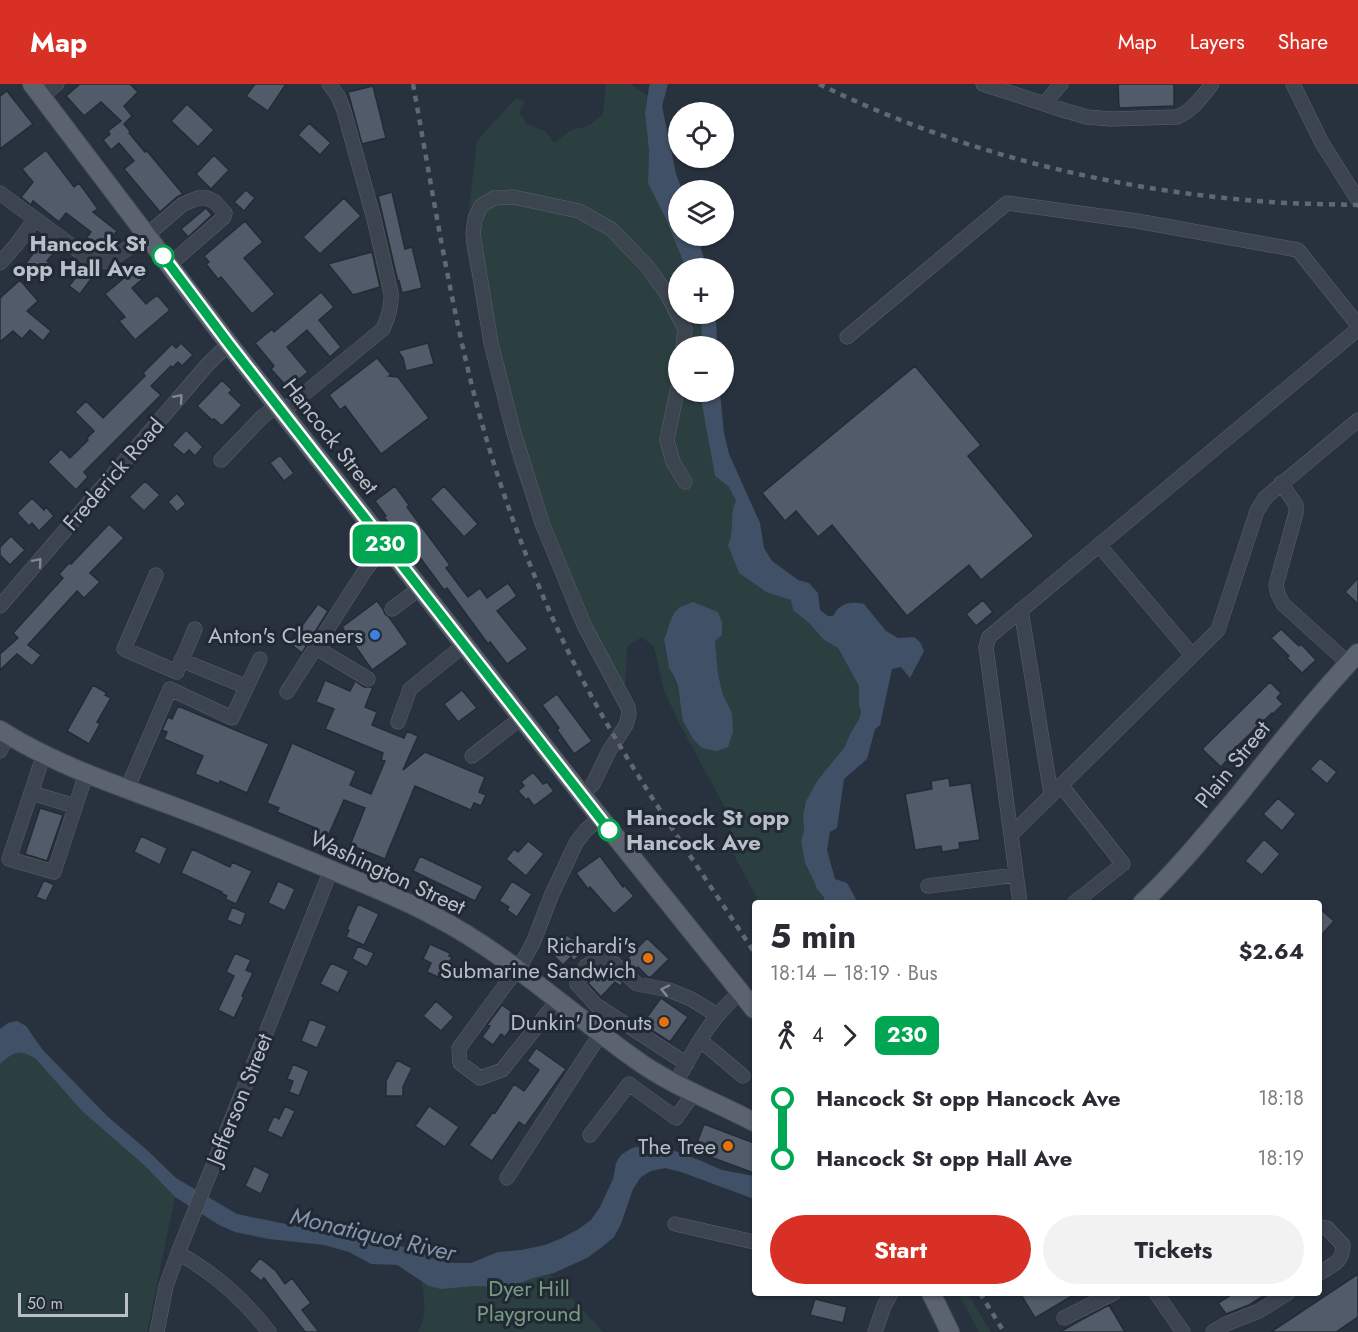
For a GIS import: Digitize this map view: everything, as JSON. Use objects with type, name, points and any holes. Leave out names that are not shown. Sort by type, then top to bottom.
[{"type":"main road","name":"Hancock Street","points":[[37,90],[279,409],[600,818],[752,1006]]},
{"type":"main road","name":"Plain Street","points":[[1145,900],[1190,853],[1353,658]]},
{"type":"main road","name":"Washington Street","points":[[3,738],[86,774],[228,827],[390,894],[434,915],[518,968],[644,1066],[693,1094],[752,1121]]},
{"type":"main road","name":"Washington Street","points":[[728,1109],[752,1111]]},
{"type":"main road","points":[[932,1296],[950,1332]]},
{"type":"street","points":[[37,90],[57,84]]},
{"type":"street","points":[[220,460],[262,417],[310,390],[383,329],[390,309],[391,293],[374,219],[342,103],[329,84]]},
{"type":"street","points":[[983,84],[1087,117],[1103,118],[1177,117],[1190,110],[1212,84]]},
{"type":"street","points":[[1044,104],[1060,84]]},
{"type":"street","points":[[1293,84],[1331,158],[1358,200]]},
{"type":"street","points":[[0,193],[87,257],[103,263],[115,258],[147,235],[183,204],[198,198],[207,198],[215,202],[225,213],[224,217],[169,265]]},
{"type":"street","points":[[582,795],[593,784],[626,725],[629,714],[625,700],[588,633],[542,523],[513,430],[491,343],[473,234],[475,219],[481,206],[494,198],[513,197],[579,211],[611,228],[647,266],[667,294],[685,329],[684,336]]},
{"type":"street","points":[[846,337],[1006,203],[1137,221],[1298,250],[1358,327],[989,637],[986,647],[1020,900]]},
{"type":"street","points":[[0,263],[35,219]]},
{"type":"street","name":"Frederick Road","points":[[0,606],[208,364],[229,344]]},
{"type":"street","points":[[675,402],[667,440],[673,462],[685,482]]},
{"type":"street","points":[[1012,834],[1218,630],[1257,511],[1265,498],[1358,420]]},
{"type":"street","points":[[1281,483],[1296,505],[1296,513],[1276,585],[1278,594],[1283,604],[1353,658]]},
{"type":"street","points":[[287,692],[364,572],[385,544]]},
{"type":"street","points":[[1099,545],[1192,655]]},
{"type":"street","points":[[156,575],[124,649],[247,687]]},
{"type":"street","points":[[392,609],[420,588]]},
{"type":"street","points":[[1021,610],[1056,789],[1123,864],[1078,900]]},
{"type":"street","points":[[127,789],[195,628]]},
{"type":"street","points":[[398,722],[410,689],[464,645]]},
{"type":"street","points":[[315,647],[368,679]]},
{"type":"street","points":[[170,689],[232,718],[260,659]]},
{"type":"street","points":[[472,756],[521,718]]},
{"type":"street","points":[[44,754],[9,859],[54,872],[86,774]]},
{"type":"street","points":[[32,793],[75,806]]},
{"type":"street","points":[[558,1000],[502,1070],[480,1078],[460,1063],[459,1048],[518,968],[532,943],[576,843],[600,818]]},
{"type":"street","name":"Jefferson Street","points":[[157,1332],[166,1286],[191,1218],[331,870]]},
{"type":"street","points":[[928,886],[1016,875]]},
{"type":"street","points":[[687,1064],[596,1005],[578,984],[586,966],[600,958],[615,964],[637,984],[669,990],[691,999],[717,1015]]},
{"type":"street","points":[[675,1084],[717,1015],[741,992]]},
{"type":"street","points":[[507,1178],[601,1033]]},
{"type":"street","points":[[700,1040],[743,1076]]},
{"type":"street","points":[[590,1135],[644,1066]]},
{"type":"street","points":[[629,1084],[676,1118],[693,1094]]},
{"type":"street","points":[[675,1224],[752,1242]]},
{"type":"street","points":[[1322,1227],[1327,1228],[1343,1245],[1340,1260],[1322,1271]]},
{"type":"street","points":[[178,1253],[224,1283],[269,1332]]},
{"type":"street","points":[[875,1332],[890,1296]]},
{"type":"street","points":[[1064,1318],[1108,1296]]},
{"type":"street","points":[[1159,1296],[1183,1332]]},
{"type":"street","points":[[1214,1332],[1226,1324],[1259,1311],[1283,1296]]},
{"type":"green space","points":[[606,84],[630,84],[647,95],[645,113],[649,151],[648,183],[668,225],[668,246],[677,246],[682,258],[668,258],[668,324],[702,324],[702,336],[668,336],[668,402],[702,402],[715,476],[729,487],[736,501],[732,538],[729,545],[739,573],[766,592],[791,600],[793,610],[824,640],[838,648],[859,686],[861,712],[859,719],[844,748],[817,781],[806,801],[803,815],[804,831],[801,841],[805,863],[824,900],[758,900],[734,855],[728,813],[678,721],[664,690],[654,647],[642,637],[627,646],[624,717],[573,621],[513,462],[465,244],[477,141],[516,98],[525,102],[519,112],[527,124],[545,131],[554,143],[571,130],[589,126],[603,114]],"holes":[[[670,622],[715,641],[718,674],[723,695],[732,713],[679,698],[666,656],[664,641]]]},
{"type":"green space","points":[[18,1052],[35,1058],[82,1111],[144,1165],[175,1197],[147,1332],[0,1332],[0,1064]]},
{"type":"green space","name":"Dyer Hill Playground","points":[[543,1266],[603,1332],[418,1332],[424,1310],[420,1271]]},
{"type":"green space","points":[[960,1296],[969,1296],[991,1332],[979,1332]]},
{"type":"water","points":[[650,84],[668,84],[662,106],[668,135],[668,168],[675,168],[678,180],[668,180],[668,225],[648,183],[649,151],[645,113]]},
{"type":"water","points":[[677,246],[700,246],[704,258],[682,258]]},
{"type":"water","points":[[701,324],[716,324],[717,336],[702,336]]},
{"type":"water","points":[[702,402],[721,402],[729,454],[760,523],[764,548],[772,561],[798,580],[809,583],[818,593],[820,610],[828,616],[833,616],[839,608],[846,604],[864,604],[886,631],[898,638],[914,637],[920,642],[924,651],[910,678],[901,667],[892,669],[880,725],[875,729],[867,759],[844,779],[837,828],[830,832],[827,850],[835,879],[847,883],[856,900],[824,900],[805,863],[801,841],[806,801],[817,781],[844,748],[859,719],[861,712],[859,686],[838,648],[824,640],[793,610],[791,600],[766,592],[739,573],[728,545],[736,501],[729,487],[715,476]]},
{"type":"water","points":[[693,602],[718,612],[722,622],[722,635],[715,641],[718,674],[723,695],[732,713],[733,732],[728,747],[717,751],[702,748],[693,739],[683,721],[678,687],[669,668],[664,640],[674,613],[680,607]]},
{"type":"water","points":[[17,1021],[26,1026],[42,1049],[107,1116],[176,1178],[237,1214],[335,1234],[355,1235],[405,1247],[438,1260],[471,1263],[498,1252],[545,1245],[577,1230],[591,1220],[600,1207],[621,1155],[632,1148],[647,1145],[664,1147],[722,1170],[752,1176],[752,1198],[681,1172],[665,1168],[651,1171],[641,1177],[633,1189],[614,1237],[587,1258],[554,1273],[515,1285],[441,1289],[429,1286],[397,1265],[371,1264],[349,1252],[324,1245],[269,1239],[235,1232],[219,1225],[175,1197],[144,1165],[82,1111],[35,1058],[24,1053],[16,1053],[0,1064],[0,1029],[8,1023]]},
{"type":"building","points":[[80,84],[130,84],[138,92],[124,106],[132,116],[124,124],[145,152],[147,151],[183,194],[160,212],[124,169],[134,161],[119,143],[111,150],[103,140],[110,134],[108,131],[121,121],[101,102],[84,116],[66,96]]},
{"type":"building","points":[[255,84],[286,84],[268,111],[246,96]]},
{"type":"building","points":[[1118,84],[1174,84],[1174,106],[1119,108]]},
{"type":"building","points":[[373,86],[386,138],[362,144],[348,92]]},
{"type":"building","points":[[7,91],[33,124],[0,149],[0,96]]},
{"type":"building","points":[[187,104],[214,130],[198,147],[171,121]]},
{"type":"building","points":[[309,123],[331,143],[320,155],[298,135]]},
{"type":"building","points":[[46,150],[74,187],[79,183],[98,209],[93,212],[117,231],[98,251],[85,240],[91,232],[66,213],[59,222],[33,201],[31,205],[21,197],[33,182],[22,169]]},
{"type":"building","points":[[214,155],[229,170],[211,189],[196,174]]},
{"type":"building","points":[[246,190],[255,198],[244,211],[234,202]]},
{"type":"building","points":[[392,192],[405,249],[412,247],[422,288],[402,293],[378,196]]},
{"type":"building","points":[[344,198],[361,216],[320,254],[303,237]]},
{"type":"building","points":[[206,208],[212,215],[188,237],[181,229]]},
{"type":"building","points":[[245,221],[263,242],[244,258],[275,294],[252,314],[221,277],[218,279],[206,264],[209,262],[204,256]]},
{"type":"building","points":[[41,243],[54,253],[47,261],[56,268],[47,280],[26,263]]},
{"type":"building","points":[[372,252],[380,287],[353,295],[328,264]]},
{"type":"building","points":[[138,266],[146,276],[132,288],[146,304],[157,295],[170,310],[135,340],[119,321],[125,317],[105,294]]},
{"type":"building","points":[[81,271],[91,279],[80,294],[69,286]]},
{"type":"building","points":[[20,280],[38,301],[27,311],[51,331],[43,341],[30,330],[22,339],[13,331],[0,342],[0,298]]},
{"type":"building","points":[[321,292],[334,307],[319,320],[341,347],[330,357],[307,330],[287,347],[308,372],[288,388],[271,369],[274,366],[255,343],[272,329],[274,332]]},
{"type":"building","points":[[181,343],[193,355],[182,366],[178,362],[172,368],[171,366],[151,386],[161,395],[84,472],[88,477],[76,490],[48,462],[61,449],[70,458],[94,431],[75,412],[86,401],[103,418],[145,376],[143,373],[172,344],[176,348]]},
{"type":"building","points":[[428,343],[434,364],[406,371],[403,358],[398,351]]},
{"type":"building","points":[[377,358],[391,375],[389,376],[398,377],[429,418],[381,454],[345,406],[340,410],[329,395]]},
{"type":"building","points":[[915,366],[981,445],[968,456],[1034,536],[981,580],[969,565],[907,616],[832,525],[818,537],[796,511],[785,521],[762,493]]},
{"type":"building","points":[[222,380],[232,390],[229,393],[242,405],[222,426],[197,406]]},
{"type":"building","points":[[186,430],[203,447],[195,456],[189,450],[184,455],[172,445]]},
{"type":"building","points":[[280,455],[294,473],[284,481],[270,463]]},
{"type":"building","points":[[145,481],[160,495],[144,511],[129,497]]},
{"type":"building","points":[[395,486],[409,505],[407,507],[450,565],[446,568],[468,597],[480,588],[487,598],[508,583],[517,596],[497,611],[528,649],[507,664],[490,642],[488,644],[447,588],[444,590],[413,548],[409,550],[375,501]]},
{"type":"building","points":[[444,486],[478,524],[464,537],[430,499]]},
{"type":"building","points":[[177,493],[186,504],[177,512],[168,502]]},
{"type":"building","points":[[32,498],[44,510],[46,507],[54,516],[39,531],[32,523],[29,526],[17,513]]},
{"type":"building","points":[[109,524],[124,538],[90,573],[100,582],[84,598],[77,591],[28,645],[41,655],[32,666],[17,654],[0,670],[0,654],[18,638],[13,633],[63,578],[59,574]]},
{"type":"building","points":[[11,536],[25,550],[10,565],[0,555],[0,547]]},
{"type":"building","points":[[1358,578],[1358,604],[1345,592]]},
{"type":"building","points":[[983,600],[993,612],[976,626],[966,614]]},
{"type":"building","points":[[377,601],[408,644],[372,670],[342,627]]},
{"type":"building","points":[[318,604],[328,611],[302,653],[289,643]]},
{"type":"building","points":[[1281,629],[1299,646],[1301,644],[1316,660],[1302,673],[1271,638]]},
{"type":"building","points":[[325,680],[350,691],[355,681],[364,687],[373,687],[365,707],[377,712],[372,725],[404,738],[407,731],[418,736],[403,770],[425,752],[485,777],[479,792],[486,795],[481,806],[474,803],[471,810],[415,786],[385,859],[350,845],[365,808],[344,800],[324,840],[310,834],[313,827],[277,812],[279,808],[267,803],[292,743],[356,771],[350,785],[371,794],[385,761],[381,760],[383,753],[325,729],[334,709],[316,702]]},
{"type":"building","points":[[1270,682],[1281,693],[1277,698],[1283,704],[1227,756],[1229,758],[1221,767],[1202,749]]},
{"type":"building","points":[[93,685],[111,698],[97,722],[100,724],[89,744],[67,731]]},
{"type":"building","points":[[462,690],[477,708],[458,722],[444,704]]},
{"type":"building","points":[[557,694],[592,741],[574,754],[542,705]]},
{"type":"building","points":[[178,706],[269,744],[247,793],[220,781],[219,784],[195,774],[203,756],[164,739],[167,732],[162,730],[168,717],[172,719]]},
{"type":"building","points":[[1320,758],[1337,772],[1327,784],[1310,769]]},
{"type":"building","points":[[533,772],[543,784],[547,782],[554,791],[534,806],[518,791],[524,786],[521,782]]},
{"type":"building","points":[[949,778],[950,786],[971,783],[980,840],[959,843],[960,849],[942,852],[941,846],[915,850],[905,794],[932,789],[931,781]]},
{"type":"building","points":[[1278,798],[1296,814],[1282,831],[1263,814]]},
{"type":"building","points":[[40,808],[63,815],[47,861],[25,854]]},
{"type":"building","points":[[141,836],[167,848],[160,865],[134,852]]},
{"type":"building","points":[[1264,839],[1280,854],[1262,875],[1245,861]]},
{"type":"building","points":[[528,841],[544,854],[526,876],[506,859],[514,849],[518,852]]},
{"type":"building","points":[[192,849],[230,867],[232,862],[252,871],[236,904],[225,899],[227,896],[222,892],[181,873]]},
{"type":"building","points":[[420,856],[483,886],[475,901],[413,871]]},
{"type":"building","points":[[600,856],[623,887],[624,885],[634,896],[614,914],[590,887],[588,889],[576,873]]},
{"type":"building","points":[[44,880],[54,885],[46,901],[36,897]]},
{"type":"building","points":[[278,881],[295,889],[285,911],[268,903]]},
{"type":"building","points":[[512,881],[532,894],[517,917],[507,910],[509,907],[499,901]]},
{"type":"building","points":[[358,904],[379,914],[364,945],[346,937]]},
{"type":"building","points":[[232,907],[246,913],[241,926],[227,920]]},
{"type":"building","points":[[1322,910],[1334,921],[1322,934]]},
{"type":"building","points":[[567,935],[582,946],[580,949],[583,951],[574,961],[571,957],[563,965],[551,953]]},
{"type":"building","name":"Richardi's Submarine Sandwich","points":[[647,938],[669,959],[651,977],[648,977],[638,967],[635,970],[625,961]]},
{"type":"building","points":[[430,944],[450,953],[449,956],[452,957],[446,969],[442,968],[438,977],[427,972],[431,963],[423,959]]},
{"type":"building","points":[[358,946],[374,953],[367,967],[352,959]]},
{"type":"building","points":[[235,953],[251,960],[246,970],[253,973],[234,1018],[218,1010],[234,976],[226,972]]},
{"type":"building","points":[[331,963],[349,971],[338,993],[320,984]]},
{"type":"building","points":[[601,968],[612,973],[623,983],[620,986],[615,982],[601,997],[588,983],[594,977],[592,975]]},
{"type":"building","name":"Dunkin' Donuts","points":[[661,998],[688,1017],[670,1042],[642,1024]]},
{"type":"building","points":[[436,1001],[454,1017],[441,1031],[423,1016]]},
{"type":"building","points":[[502,1005],[519,1017],[505,1037],[501,1034],[493,1045],[482,1037],[490,1026],[487,1025]]},
{"type":"building","points":[[310,1019],[327,1026],[317,1048],[301,1041]]},
{"type":"building","points":[[536,1048],[566,1069],[525,1126],[519,1122],[492,1161],[469,1145],[493,1112],[495,1113],[514,1084],[524,1091],[539,1070],[527,1061]]},
{"type":"building","points":[[397,1060],[412,1068],[403,1087],[403,1096],[386,1096],[386,1081]]},
{"type":"building","points":[[293,1064],[309,1071],[299,1096],[289,1092],[293,1081],[287,1079]]},
{"type":"building","points":[[285,1106],[295,1111],[282,1138],[267,1131],[274,1116],[279,1119]]},
{"type":"building","points":[[429,1106],[459,1127],[445,1147],[415,1126]]},
{"type":"building","points":[[704,1124],[752,1142],[752,1172],[694,1151]]},
{"type":"building","points":[[254,1166],[270,1174],[261,1194],[245,1186]]},
{"type":"building","points":[[260,1258],[276,1271],[285,1284],[292,1278],[311,1303],[302,1310],[319,1332],[305,1332],[264,1278],[261,1281],[249,1271]]},
{"type":"building","points":[[1358,1274],[1358,1317],[1336,1332],[1271,1332]]},
{"type":"building","points":[[1022,1296],[1072,1296],[1035,1318]]},
{"type":"building","points":[[1229,1296],[1263,1296],[1249,1305],[1226,1314],[1218,1303]]},
{"type":"building","points":[[815,1299],[847,1307],[843,1323],[810,1315]]},
{"type":"building","points":[[1109,1305],[1125,1332],[1060,1332],[1081,1320]]},
{"type":"railway","points":[[413,84],[462,345],[497,473],[529,561],[553,619],[596,705],[673,830],[752,949]]},
{"type":"railway","points":[[819,84],[924,129],[1033,163],[1089,176],[1201,195],[1270,202],[1358,205]]},
{"type":"railway","points":[[982,1296],[1004,1332]]},
{"type":"bus line","name":"230","points":[[163,256],[229,344],[609,830]]},
{"type":"place","name":"Hancock St opp Hall Ave","points":[[163,256]]},
{"type":"place","name":"Anton's Cleaners","points":[[375,635]]},
{"type":"place","name":"Hancock St opp Hancock Ave","points":[[609,830]]},
{"type":"place","name":"Richardi's Submarine Sandwich","points":[[648,958]]},
{"type":"place","name":"Dunkin' Donuts","points":[[664,1022]]},
{"type":"place","name":"The Tree","points":[[728,1146]]},
{"type":"water label","name":"Monatiquot River","points":[[373,1234]]}]
